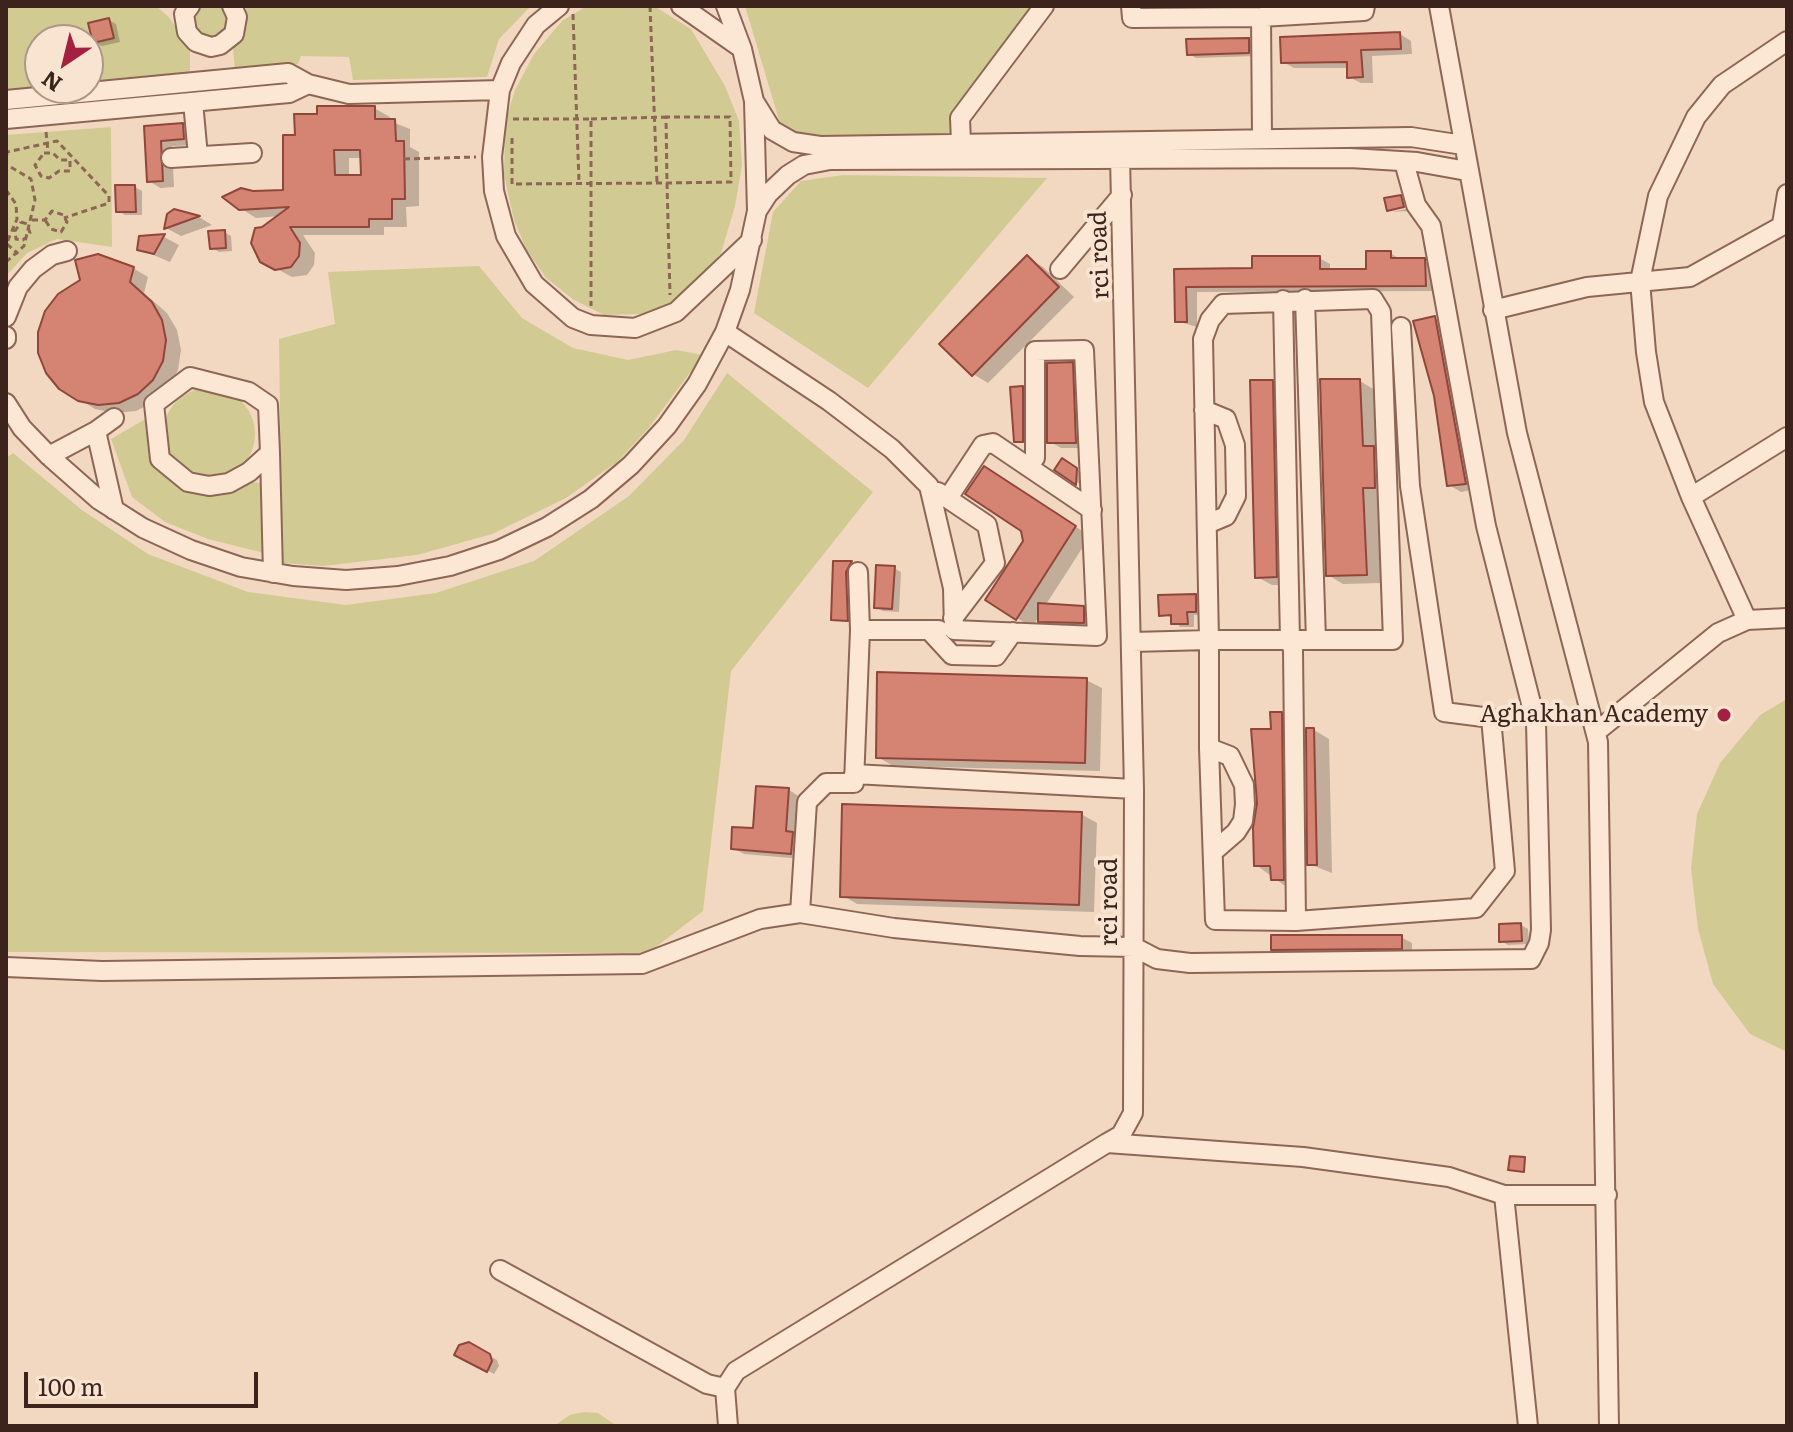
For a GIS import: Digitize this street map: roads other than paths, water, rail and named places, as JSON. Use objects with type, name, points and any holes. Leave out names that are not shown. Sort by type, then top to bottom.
[{"type":"street","points":[[211,46],[234,34],[237,26],[232,6]]},
{"type":"street","points":[[559,6],[536,25],[511,63],[500,90],[492,157],[494,191],[506,236],[534,284],[573,318],[591,325],[635,328],[670,315],[752,240]]},
{"type":"street","points":[[681,6],[742,49]]},
{"type":"street","points":[[6,403],[22,428],[49,456],[114,510],[191,550],[273,573],[346,580],[398,576],[450,566],[499,550],[547,527],[591,499],[631,465],[658,436],[697,384],[725,332],[752,240],[757,211],[754,101],[742,49],[726,6]]},
{"type":"street","points":[[961,142],[960,118],[1044,6]]},
{"type":"street","points":[[1131,6],[1132,18],[1261,17],[1364,11],[1365,6]]},
{"type":"street","points":[[1439,6],[1517,433],[1596,732],[1609,1426]]},
{"type":"street","points":[[183,9],[187,32],[211,46]]},
{"type":"street","points":[[1261,17],[1262,138]]},
{"type":"street","points":[[1747,620],[1691,497],[1654,402],[1640,281],[1658,196],[1696,117],[1722,85],[1787,41]]},
{"type":"street","points":[[211,46],[214,80]]},
{"type":"street","points":[[6,100],[288,73],[308,84],[349,94],[500,90]]},
{"type":"street","points":[[6,119],[289,93],[308,84]]},
{"type":"street","points":[[754,101],[772,130],[793,142],[820,146],[1411,137],[1463,145]]},
{"type":"street","points":[[193,102],[198,156]]},
{"type":"street","points":[[171,158],[252,153]]},
{"type":"street","name":"rci road","points":[[725,1388],[736,1371],[1121,1135],[1133,1113],[1132,639],[1120,157]]},
{"type":"street","points":[[757,211],[768,194],[788,175],[804,165],[830,160],[1350,158],[1410,162],[1467,171]]},
{"type":"street","points":[[6,967],[102,971],[642,964],[760,919],[800,913],[910,929],[1080,946],[1134,947],[1157,959],[1190,963],[1513,962],[1531,959],[1539,943],[1541,824],[1536,723],[1486,526],[1431,226],[1416,205],[1410,162]]},
{"type":"street","points":[[1493,310],[1587,287],[1690,277],[1785,223],[1787,194]]},
{"type":"street","points":[[1060,269],[1122,195]]},
{"type":"street","points":[[6,317],[18,287],[33,269],[52,255],[67,251]]},
{"type":"street","points":[[1305,299],[1316,640]]},
{"type":"street","points":[[860,630],[929,630],[953,624],[1013,632],[1132,639],[1209,640],[1393,640],[1381,312],[1373,299],[1223,304],[1210,320],[1203,339],[1209,640],[1209,748],[1215,920],[1296,921],[1476,908],[1505,871],[1491,718],[1444,712],[1410,486],[1401,327]]},
{"type":"street","points":[[1283,300],[1290,640],[1293,650],[1296,921]]},
{"type":"street","points":[[725,332],[829,401],[892,449],[929,486],[987,525],[995,563],[953,624]]},
{"type":"street","points":[[1027,466],[1035,458],[1035,351],[1084,350],[1097,636]]},
{"type":"street","points":[[270,453],[249,472],[229,483],[209,486],[188,482],[160,459],[154,404],[190,377],[249,392],[268,405],[270,453],[273,573]]},
{"type":"street","points":[[1204,410],[1226,419],[1235,445],[1236,496],[1226,516],[1207,524]]},
{"type":"street","points":[[49,456],[114,418]]},
{"type":"street","points":[[6,441],[22,428]]},
{"type":"street","points":[[96,431],[114,510]]},
{"type":"street","points":[[1691,497],[1787,437]]},
{"type":"street","points":[[948,498],[983,445],[993,443],[1092,510]]},
{"type":"street","points":[[929,486],[953,588],[953,624]]},
{"type":"street","points":[[800,913],[807,802],[826,783],[854,783],[860,630],[858,572]]},
{"type":"street","points":[[1596,732],[1718,633],[1747,620],[1787,618]]},
{"type":"street","points":[[929,630],[952,655],[996,656],[1013,632]]},
{"type":"street","points":[[1209,748],[1230,756],[1244,785],[1245,804],[1243,821],[1236,832],[1213,852]]},
{"type":"street","points":[[854,774],[1134,789]]},
{"type":"street","points":[[1107,1143],[1303,1157],[1449,1177],[1504,1195],[1607,1195]]},
{"type":"street","points":[[1504,1195],[1528,1426]]},
{"type":"street","points":[[500,1270],[707,1384],[725,1388],[728,1426]]},
{"type":"place","name":"Aghakhan Academy","points":[[1724,715]]}]
